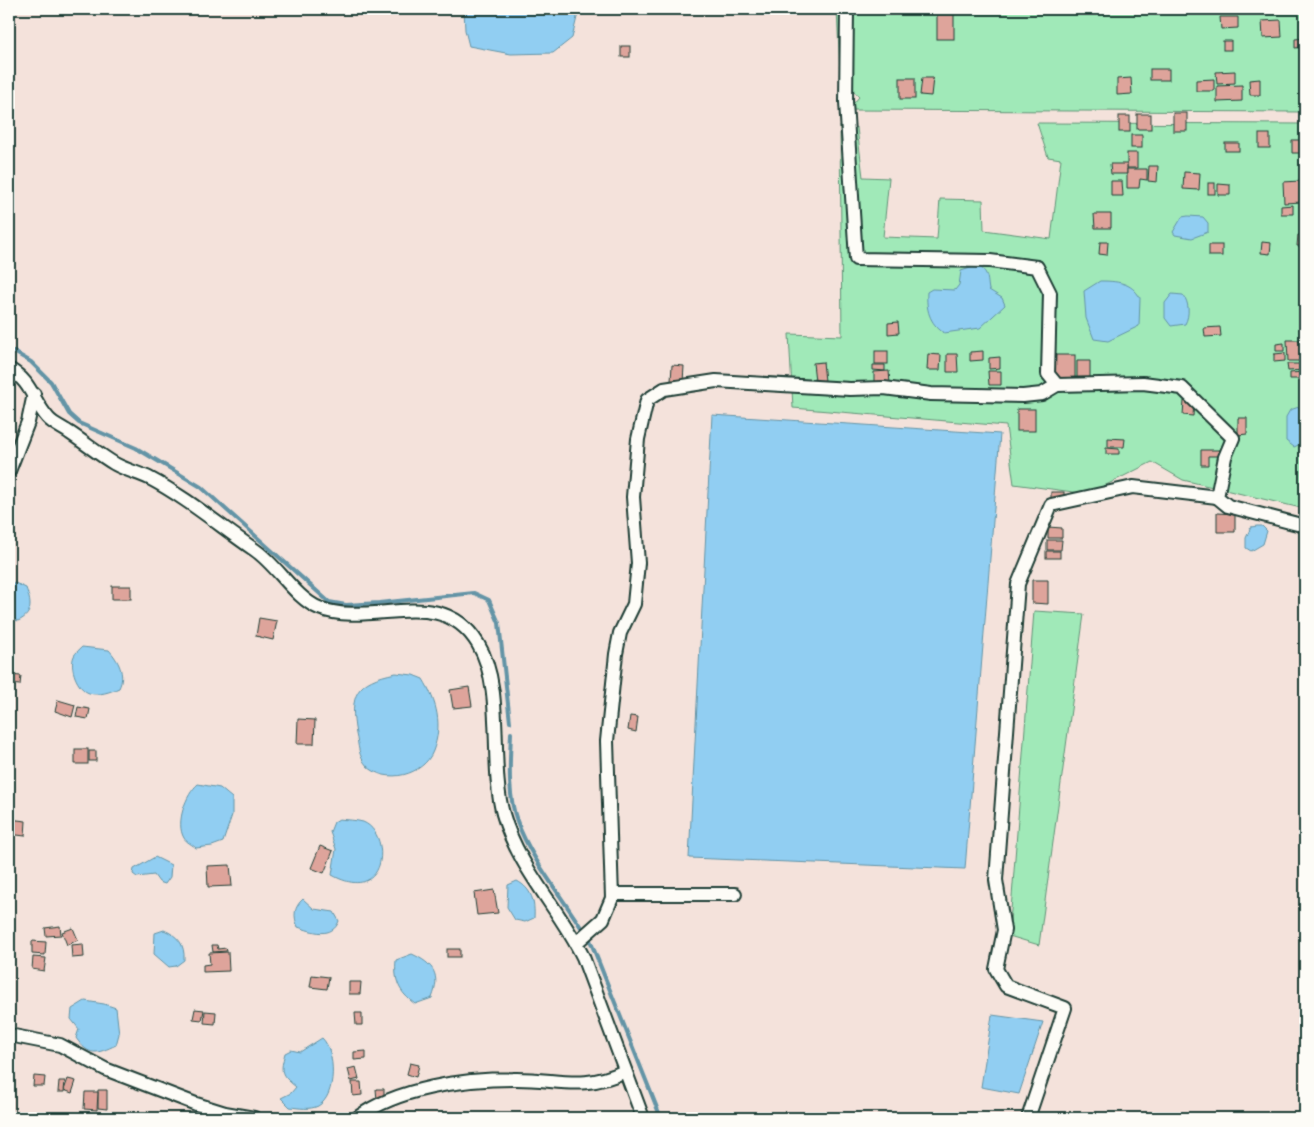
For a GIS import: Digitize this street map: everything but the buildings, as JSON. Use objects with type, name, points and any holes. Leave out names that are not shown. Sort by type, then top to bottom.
[{"type":"street","points":[[847,9],[846,102],[856,259],[990,261],[1037,267],[1050,293],[1048,374],[1057,385]]},
{"type":"street","points":[[9,369],[20,375],[48,418],[116,464],[148,478],[185,500],[266,558],[298,592],[316,607],[337,613],[437,611],[463,624],[479,645],[487,668],[496,725],[498,794],[504,817],[518,851],[576,943],[643,1118]]},
{"type":"street","points":[[576,943],[603,919],[610,905],[612,894],[607,741],[620,633],[634,604],[638,563],[633,496],[638,439],[647,400],[664,389],[716,381],[850,389],[884,388],[931,394],[1023,396],[1042,394],[1057,385],[1143,383],[1182,388],[1233,438],[1225,458],[1217,496]]},
{"type":"street","points":[[9,471],[28,422],[34,394]]},
{"type":"street","points":[[1028,1118],[1065,1008],[1006,986],[996,969],[1004,930],[996,880],[1018,584],[1051,505],[1133,487],[1217,496],[1228,506],[1305,526]]},
{"type":"street","points":[[612,894],[735,894]]},
{"type":"street","points":[[9,1035],[60,1045],[105,1068],[173,1095],[225,1113],[254,1118]]},
{"type":"street","points":[[356,1118],[369,1109],[417,1092],[452,1083],[514,1079],[569,1084],[607,1080],[625,1071]]},
{"type":"green space","points":[[837,9],[1305,9],[1305,112],[848,110],[859,97],[840,75]]},
{"type":"green space","points":[[1037,123],[1305,124],[1305,509],[1183,480],[1152,462],[1088,494],[1014,484],[1006,426],[793,408],[789,334],[842,336],[840,126],[857,128],[863,177],[889,178],[883,237],[937,239],[940,199],[983,200],[984,230],[1051,239],[1061,159],[1048,157]]},
{"type":"green space","points":[[1034,611],[1084,614],[1039,945],[1009,936]]},
{"type":"water","points":[[464,9],[579,9],[572,38],[553,53],[511,54],[469,46],[465,30]]},
{"type":"water","points":[[1182,217],[1203,217],[1208,223],[1208,232],[1192,238],[1175,235],[1173,232]]},
{"type":"water","points":[[977,266],[986,273],[989,290],[1002,298],[1005,305],[980,328],[944,333],[932,320],[927,304],[927,292],[932,289],[955,290],[959,285],[961,271]]},
{"type":"water","points":[[1100,281],[1118,282],[1128,286],[1140,298],[1139,326],[1108,341],[1094,339],[1086,318],[1084,291]]},
{"type":"water","points":[[1172,294],[1183,295],[1187,301],[1188,313],[1185,324],[1171,326],[1165,318],[1165,303]]},
{"type":"water","points":[[1299,407],[1305,408],[1305,442],[1294,447],[1286,441],[1286,417],[1290,410]]},
{"type":"water","points":[[712,415],[1000,434],[965,869],[689,858]]},
{"type":"water","points":[[1262,526],[1267,531],[1263,544],[1251,551],[1246,548],[1246,538],[1251,527]]},
{"type":"water","points":[[9,583],[15,583],[26,588],[29,598],[29,611],[27,615],[18,621],[9,617]]},
{"type":"water","points":[[82,647],[109,650],[120,668],[122,678],[119,688],[97,694],[89,693],[81,687],[73,671],[73,661],[75,655]]},
{"type":"water","points":[[396,673],[413,675],[423,679],[435,705],[438,732],[433,751],[422,766],[404,775],[394,776],[375,772],[364,762],[358,747],[354,709],[358,692],[363,686],[371,680]]},
{"type":"water","points":[[198,784],[220,788],[232,798],[232,815],[223,842],[212,846],[196,848],[184,838],[181,817],[189,795]]},
{"type":"water","points":[[339,819],[363,822],[372,829],[378,839],[381,852],[379,864],[374,875],[365,881],[351,882],[332,875],[336,849],[330,832],[334,822]]},
{"type":"water","points":[[155,857],[171,865],[170,877],[165,884],[159,882],[154,875],[137,877],[133,874],[134,869]]},
{"type":"water","points":[[517,881],[526,888],[533,901],[534,918],[525,922],[515,920],[507,907],[508,885]]},
{"type":"water","points":[[303,899],[314,909],[334,912],[339,921],[336,927],[322,933],[298,927],[295,912]]},
{"type":"water","points":[[164,930],[177,938],[182,945],[184,960],[176,966],[169,967],[154,954],[155,933]]},
{"type":"water","points":[[412,954],[430,966],[434,971],[436,983],[432,998],[415,1004],[401,990],[396,974],[396,960]]},
{"type":"water","points":[[85,1001],[116,1008],[119,1034],[116,1045],[94,1052],[85,1048],[76,1038],[79,1029],[71,1019],[72,1009]]},
{"type":"water","points":[[992,1015],[1043,1022],[1019,1094],[981,1087]]},
{"type":"water","points":[[322,1038],[327,1044],[332,1063],[329,1093],[318,1106],[312,1108],[290,1107],[281,1098],[291,1093],[296,1087],[284,1076],[282,1064],[285,1053],[291,1050],[300,1052]]},
{"type":"waterway","points":[[9,349],[31,362],[51,382],[69,414],[79,423],[136,448],[201,487],[329,602],[346,605],[379,603],[474,593],[489,600],[499,623],[510,722]]},
{"type":"waterway","points":[[511,733],[510,788],[517,821],[530,849],[582,929]]},
{"type":"waterway","points":[[590,940],[661,1118]]}]
